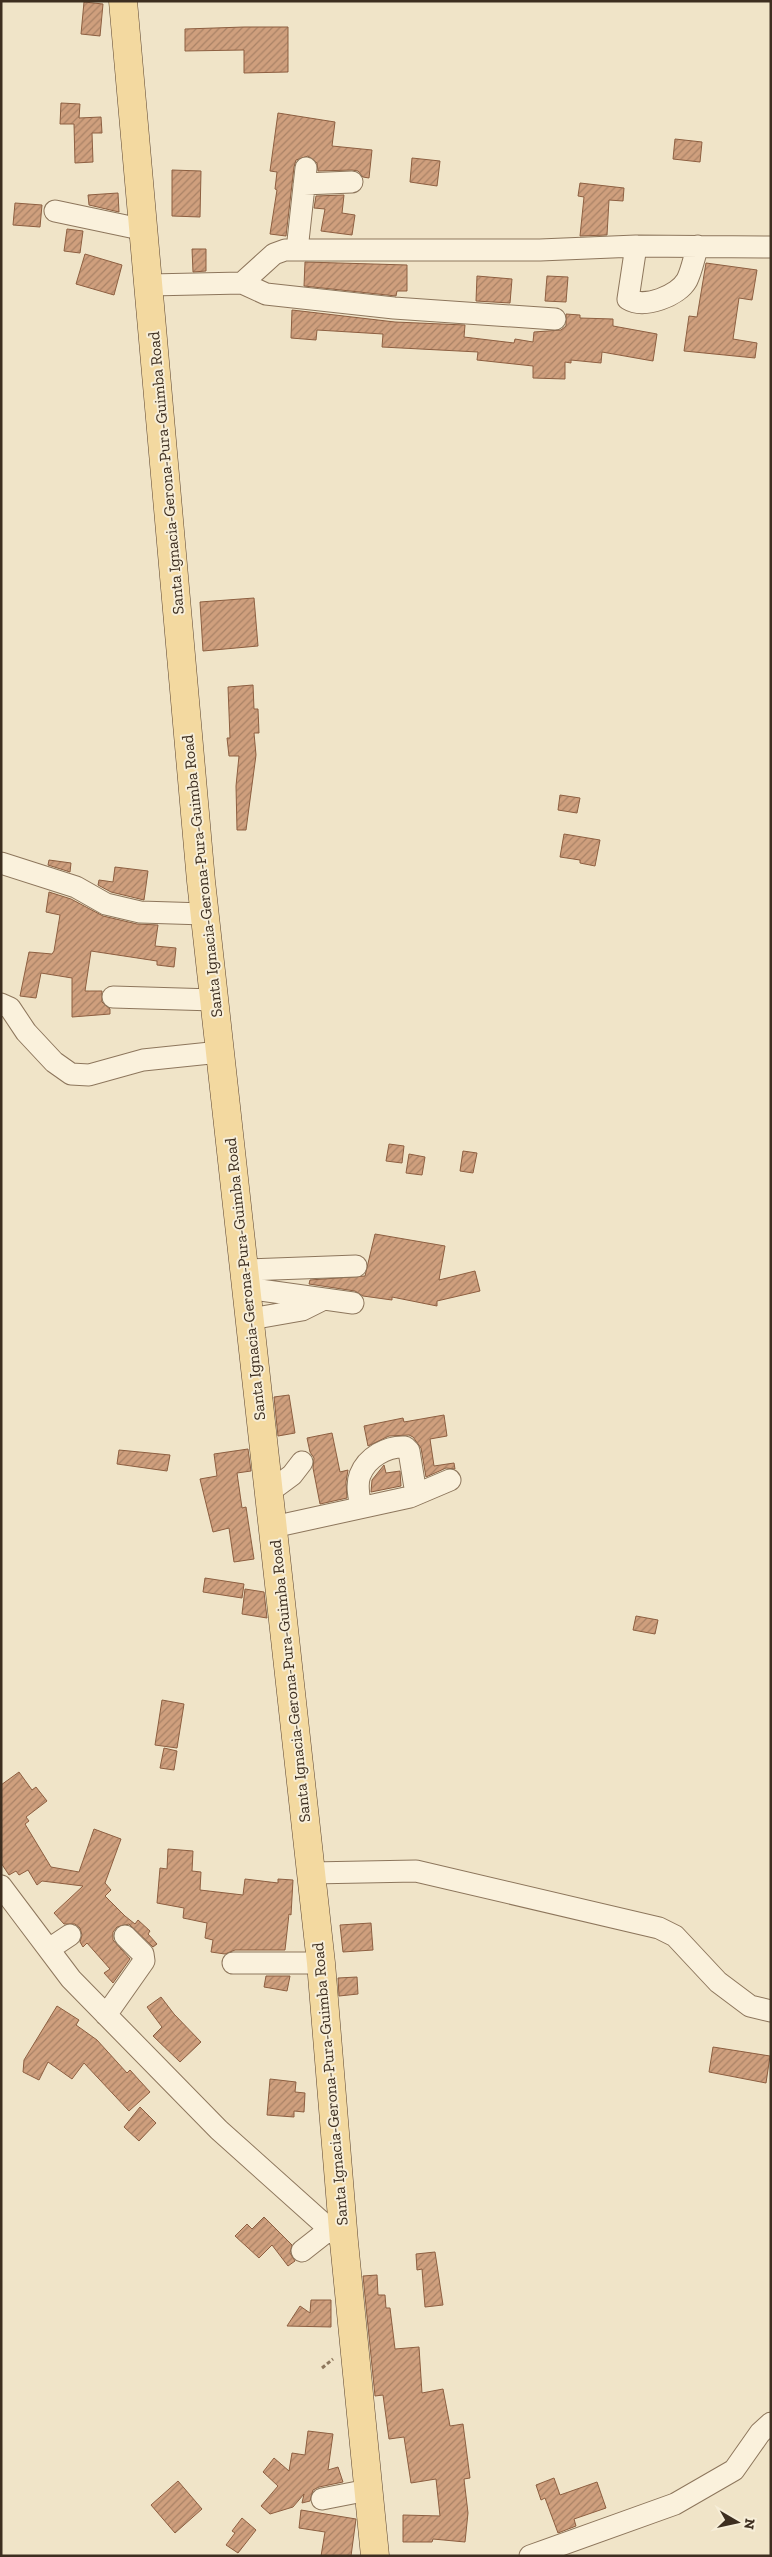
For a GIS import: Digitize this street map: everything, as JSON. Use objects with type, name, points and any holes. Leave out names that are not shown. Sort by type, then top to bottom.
[{"type":"main road","name":"Santa Ignacia-Gerona-Pura-Guimba Road","points":[[123,1],[150,284],[205,914],[321,1963],[337,2235],[375,2556]]},
{"type":"street","points":[[298,250],[305,176],[352,182]]},
{"type":"street","points":[[54,211],[145,230]]},
{"type":"street","points":[[636,246],[628,299],[643,304],[676,292],[686,280],[698,246]]},
{"type":"street","points":[[242,283],[274,254],[285,250],[540,250],[636,246],[771,247]]},
{"type":"street","points":[[150,284],[242,283],[266,294],[394,308],[555,319]]},
{"type":"street","points":[[1,863],[76,887],[106,904],[140,912],[205,914]]},
{"type":"street","points":[[113,997],[214,1000]]},
{"type":"street","points":[[1,1004],[10,1008],[26,1032],[54,1062],[71,1074],[89,1075],[143,1060],[220,1052]]},
{"type":"street","points":[[245,1279],[356,1266]]},
{"type":"street","points":[[245,1279],[324,1299],[353,1303]]},
{"type":"street","points":[[250,1319],[302,1310],[324,1299]]},
{"type":"street","points":[[361,1507],[358,1491],[360,1476],[374,1457],[393,1448],[405,1447],[409,1451],[416,1494]]},
{"type":"street","points":[[269,1492],[292,1475],[302,1462]]},
{"type":"street","points":[[272,1527],[416,1494],[450,1480]]},
{"type":"street","points":[[311,1873],[416,1871],[659,1928],[675,1936],[718,1982],[750,2006],[771,2011]]},
{"type":"street","points":[[1,1886],[71,1979],[218,2130],[337,2235],[302,2251]]},
{"type":"street","points":[[49,1950],[70,1935]]},
{"type":"street","points":[[106,2015],[144,1961],[143,1954],[125,1936]]},
{"type":"street","points":[[233,1963],[321,1963]]},
{"type":"street","points":[[530,2556],[675,2504],[734,2470],[760,2433],[771,2423]]},
{"type":"street","points":[[322,2499],[368,2490]]},
{"type":"building","points":[[84,2],[103,4],[100,36],[81,34]]},
{"type":"building","points":[[288,27],[288,72],[244,73],[244,50],[185,51],[185,29]]},
{"type":"building","points":[[61,103],[80,104],[79,118],[101,117],[102,133],[92,133],[93,162],[75,163],[74,124],[60,124]]},
{"type":"building","points":[[278,113],[335,122],[332,146],[372,150],[369,178],[363,177],[358,171],[352,170],[318,171],[317,163],[308,156],[296,160],[286,236],[270,234],[277,190],[275,189],[277,172],[270,171]]},
{"type":"building","points":[[675,139],[702,142],[700,162],[673,159]]},
{"type":"building","points":[[412,158],[440,161],[437,186],[410,182]]},
{"type":"building","points":[[172,170],[201,171],[200,217],[172,216]]},
{"type":"building","points":[[580,183],[624,188],[623,201],[609,200],[607,235],[580,236],[584,197],[578,196]]},
{"type":"building","points":[[118,193],[119,212],[89,205],[88,195]]},
{"type":"building","points":[[344,195],[342,213],[355,215],[352,235],[321,231],[325,209],[314,208],[316,196]]},
{"type":"building","points":[[15,203],[42,205],[40,227],[13,225]]},
{"type":"building","points":[[67,229],[83,231],[80,253],[64,251]]},
{"type":"building","points":[[192,249],[206,249],[206,271],[193,272]]},
{"type":"building","points":[[85,254],[122,265],[114,295],[76,284]]},
{"type":"building","points":[[305,262],[407,265],[407,291],[397,291],[396,296],[304,286]]},
{"type":"building","points":[[706,263],[757,270],[752,300],[739,298],[733,339],[757,343],[755,358],[684,351],[689,316],[697,317]]},
{"type":"building","points":[[477,276],[512,279],[510,303],[476,301]]},
{"type":"building","points":[[547,276],[568,277],[566,302],[545,301]]},
{"type":"building","points":[[292,310],[395,322],[465,325],[464,337],[514,343],[515,339],[533,342],[534,332],[561,330],[566,326],[566,314],[580,315],[580,318],[613,319],[613,326],[657,334],[653,361],[602,352],[601,363],[571,360],[571,363],[565,362],[565,379],[533,378],[533,366],[477,360],[478,352],[382,347],[383,334],[317,330],[316,340],[291,338]]},
{"type":"building","points":[[254,598],[258,646],[203,651],[200,602]]},
{"type":"building","points":[[253,685],[254,709],[258,709],[259,733],[254,733],[256,755],[246,830],[237,830],[236,786],[239,756],[229,756],[227,738],[230,738],[228,687]]},
{"type":"building","points":[[560,795],[580,798],[577,813],[558,810]]},
{"type":"building","points":[[564,834],[600,840],[595,866],[580,863],[580,860],[560,857]]},
{"type":"building","points":[[49,860],[71,863],[70,872],[48,865]]},
{"type":"building","points":[[115,867],[148,871],[144,900],[111,892],[98,885],[99,880],[113,882]]},
{"type":"building","points":[[49,892],[71,899],[103,916],[137,924],[158,925],[155,946],[176,948],[174,967],[157,965],[157,961],[91,951],[85,991],[102,991],[102,1002],[110,1009],[110,1014],[72,1017],[72,978],[41,973],[36,998],[20,996],[29,952],[52,954],[54,951],[60,915],[46,912]]},
{"type":"building","points":[[389,1144],[404,1146],[402,1163],[386,1161]]},
{"type":"building","points":[[463,1151],[477,1153],[473,1173],[460,1171]]},
{"type":"building","points":[[409,1154],[425,1157],[422,1175],[406,1173]]},
{"type":"building","points":[[375,1234],[445,1246],[439,1280],[475,1271],[480,1291],[437,1301],[437,1306],[392,1297],[392,1300],[363,1296],[355,1291],[309,1284],[310,1280],[365,1276]]},
{"type":"building","points":[[289,1395],[295,1433],[278,1436],[274,1397]]},
{"type":"building","points":[[444,1415],[447,1436],[430,1439],[434,1466],[454,1463],[455,1469],[446,1468],[426,1477],[421,1448],[413,1437],[409,1435],[389,1436],[368,1446],[364,1426],[403,1418],[404,1422]]},
{"type":"building","points":[[332,1433],[340,1472],[348,1470],[346,1482],[347,1498],[320,1504],[313,1468],[314,1458],[310,1452],[307,1438]]},
{"type":"building","points":[[248,1449],[251,1471],[237,1473],[242,1508],[246,1507],[254,1559],[234,1562],[229,1528],[213,1532],[200,1479],[217,1476],[214,1454]]},
{"type":"building","points":[[119,1450],[170,1455],[167,1471],[117,1464]]},
{"type":"building","points":[[384,1465],[386,1473],[400,1471],[401,1486],[371,1492],[372,1480]]},
{"type":"building","points":[[205,1578],[244,1584],[242,1598],[203,1592]]},
{"type":"building","points":[[245,1589],[264,1592],[267,1618],[242,1614]]},
{"type":"building","points":[[636,1616],[658,1620],[655,1634],[633,1630]]},
{"type":"building","points":[[162,1700],[184,1704],[177,1748],[155,1745]]},
{"type":"building","points":[[164,1748],[177,1751],[174,1770],[160,1768]]},
{"type":"building","points":[[19,1772],[32,1790],[36,1787],[47,1801],[26,1817],[29,1821],[25,1824],[51,1867],[79,1872],[94,1829],[121,1839],[105,1883],[111,1890],[105,1896],[135,1924],[138,1920],[150,1931],[148,1934],[157,1944],[153,1947],[129,1924],[117,1927],[113,1932],[113,1940],[130,1959],[113,1983],[104,1973],[110,1969],[87,1943],[83,1947],[80,1942],[82,1935],[80,1928],[75,1924],[64,1924],[54,1913],[83,1886],[42,1881],[37,1885],[28,1870],[19,1875],[16,1871],[9,1875],[1,1863],[1,1785]]},
{"type":"building","points":[[168,1849],[193,1851],[192,1871],[201,1872],[200,1890],[243,1895],[245,1879],[278,1883],[278,1879],[293,1880],[291,1915],[289,1914],[285,1950],[235,1950],[225,1954],[211,1952],[213,1940],[205,1938],[207,1923],[183,1918],[184,1908],[157,1903],[160,1868],[167,1869]]},
{"type":"building","points":[[371,1923],[373,1950],[343,1952],[340,1925]]},
{"type":"building","points":[[266,1976],[290,1976],[287,1991],[264,1987]]},
{"type":"building","points":[[357,1977],[358,1994],[339,1996],[338,1978]]},
{"type":"building","points":[[161,1997],[174,2014],[201,2042],[180,2062],[153,2036],[162,2027],[147,2007]]},
{"type":"building","points":[[57,2006],[79,2020],[76,2025],[97,2040],[127,2073],[130,2070],[150,2092],[129,2111],[84,2063],[72,2079],[48,2062],[39,2080],[23,2072],[24,2060]]},
{"type":"building","points":[[713,2047],[770,2056],[766,2083],[709,2072]]},
{"type":"building","points":[[270,2079],[296,2082],[295,2092],[305,2093],[304,2112],[294,2111],[294,2117],[267,2115]]},
{"type":"building","points":[[140,2107],[156,2123],[139,2141],[124,2127]]},
{"type":"building","points":[[264,2217],[292,2245],[290,2253],[295,2261],[288,2266],[272,2245],[259,2258],[235,2236],[247,2224],[252,2229]]},
{"type":"building","points":[[435,2252],[443,2305],[425,2307],[422,2269],[417,2270],[416,2254]]},
{"type":"building","points":[[377,2275],[378,2295],[385,2295],[386,2308],[390,2308],[395,2349],[419,2347],[422,2393],[443,2389],[450,2426],[463,2424],[470,2478],[464,2479],[468,2513],[465,2542],[433,2539],[432,2542],[403,2542],[403,2515],[440,2516],[436,2479],[411,2483],[404,2437],[389,2439],[383,2395],[375,2396],[363,2276]]},
{"type":"building","points":[[311,2300],[331,2300],[331,2327],[287,2326],[300,2306],[310,2313]]},
{"type":"building","points":[[308,2431],[333,2434],[328,2470],[338,2467],[343,2482],[319,2487],[313,2490],[310,2501],[302,2503],[304,2494],[293,2507],[270,2514],[261,2506],[278,2486],[263,2472],[274,2458],[289,2471],[292,2453],[305,2455]]},
{"type":"building","points":[[554,2478],[560,2495],[597,2482],[606,2508],[574,2519],[576,2526],[558,2533],[545,2498],[541,2500],[536,2485]]},
{"type":"building","points":[[178,2481],[202,2509],[175,2533],[151,2505]]},
{"type":"building","points":[[301,2510],[356,2519],[351,2556],[321,2556],[325,2532],[299,2528]]},
{"type":"building","points":[[242,2518],[256,2530],[238,2553],[226,2545],[235,2533],[232,2531]]}]
